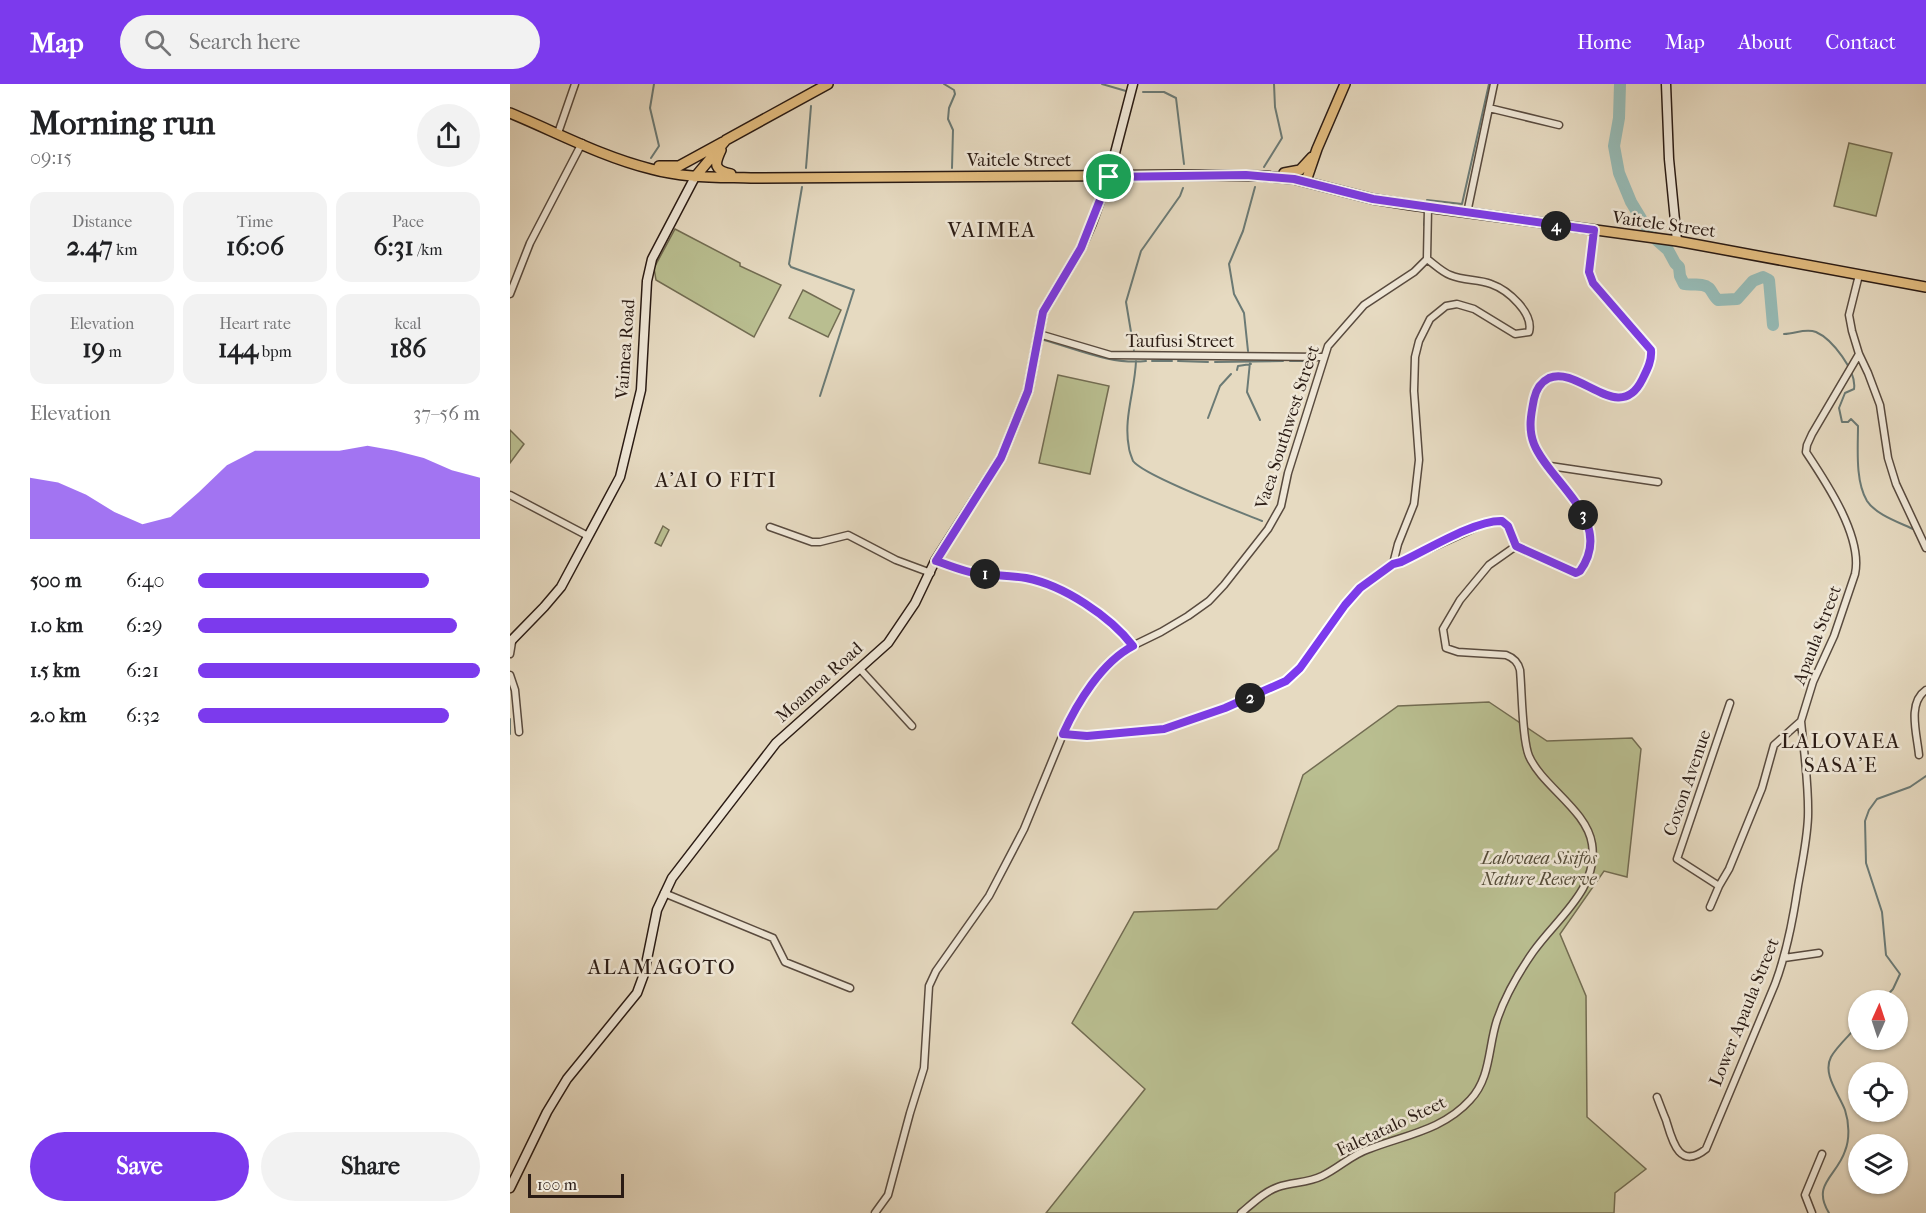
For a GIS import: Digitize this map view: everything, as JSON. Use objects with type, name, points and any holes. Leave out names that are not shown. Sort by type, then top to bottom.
[{"type":"main road","points":[[621,159],[659,166],[679,166],[828,84]]},
{"type":"main road","points":[[1306,181],[1345,84]]},
{"type":"main road","name":"Vaitele Street","points":[[510,113],[621,159],[650,169],[695,177],[1246,175],[1284,178],[1306,181],[1373,199],[1674,241],[1926,287]]},
{"type":"main road","points":[[695,177],[726,140]]},
{"type":"main road","points":[[726,140],[717,158],[717,168],[720,172],[751,178]]},
{"type":"main road","points":[[1246,175],[1294,173],[1305,166],[1317,149]]},
{"type":"main road","points":[[1317,149],[1317,175],[1335,188]]},
{"type":"street","points":[[558,133],[575,84]]},
{"type":"street","name":"Moamoa Road","points":[[510,1188],[547,1112],[567,1079],[637,993],[644,974],[657,910],[672,878],[776,743],[888,643],[915,603],[936,561],[1001,458],[1028,391],[1043,312],[1081,248],[1109,177],[1133,84]]},
{"type":"street","points":[[1467,213],[1494,84]]},
{"type":"street","points":[[1666,84],[1674,241]]},
{"type":"street","points":[[1489,108],[1559,125]]},
{"type":"street","points":[[510,294],[530,243],[582,144]]},
{"type":"street","name":"Vaimea Road","points":[[511,642],[561,587],[620,477],[641,390],[647,281],[651,259],[695,177]]},
{"type":"street","points":[[1393,564],[1398,544],[1414,504],[1419,460],[1414,391],[1415,357],[1419,341],[1430,319],[1446,306],[1457,304],[1474,309],[1515,334],[1529,332],[1531,325],[1527,314],[1505,292],[1492,284],[1464,280],[1448,274],[1427,259],[1428,208]]},
{"type":"street","points":[[1063,734],[1087,736],[1164,729],[1225,708],[1286,681],[1300,668],[1360,588],[1393,564],[1468,529],[1495,520],[1502,521],[1508,526],[1516,546],[1576,573],[1580,571],[1585,564],[1590,544],[1589,534],[1574,498],[1540,456],[1533,442],[1530,425],[1535,395],[1539,386],[1546,379],[1555,376],[1566,376],[1602,395],[1618,396],[1632,393],[1639,386],[1652,356],[1647,345],[1593,283],[1589,272],[1594,230]]},
{"type":"street","name":"Vaea Southwest Street","points":[[875,1213],[888,1196],[924,1068],[929,987],[936,971],[989,896],[1024,829],[1063,734],[1081,700],[1094,681],[1124,650],[1188,616],[1209,601],[1268,529],[1281,506],[1288,473],[1328,346],[1364,305],[1414,272],[1427,259]]},
{"type":"street","points":[[1858,275],[1849,315],[1859,354],[1869,373],[1880,405],[1888,458],[1896,484],[1926,548]]},
{"type":"street","name":"Taufusi Street","points":[[1040,334],[1110,355],[1323,357]]},
{"type":"street","name":"Apaula Street","points":[[1710,907],[1729,869],[1762,788],[1774,745],[1800,721],[1852,585],[1857,566],[1854,542],[1826,481],[1806,452],[1812,434],[1859,354]]},
{"type":"street","points":[[1549,466],[1658,482]]},
{"type":"street","points":[[510,495],[588,536]]},
{"type":"street","points":[[770,526],[812,542],[848,535],[896,560],[931,573]]},
{"type":"street","name":"Faletatalo Steet","points":[[1241,1213],[1263,1195],[1279,1187],[1321,1177],[1359,1153],[1437,1125],[1463,1108],[1485,1078],[1498,1019],[1516,979],[1534,949],[1577,897],[1591,873],[1593,858],[1590,835],[1577,815],[1534,765],[1527,749],[1518,664],[1506,655],[1458,652],[1446,648],[1444,641],[1443,629],[1460,600],[1489,565],[1516,546]]},
{"type":"street","points":[[936,561],[975,573],[1028,578],[1049,585],[1085,604],[1123,633],[1133,646]]},
{"type":"street","points":[[510,654],[511,642]]},
{"type":"street","points":[[860,669],[912,726]]},
{"type":"street","points":[[510,675],[515,690],[519,732]]},
{"type":"street","points":[[1919,755],[1914,709],[1919,694],[1926,690]]},
{"type":"street","name":"Coxon Avenue","points":[[1719,886],[1677,859],[1730,703]]},
{"type":"street","name":"Lower Apaula Street","points":[[1657,1097],[1675,1148],[1691,1157],[1706,1149],[1785,958],[1791,933],[1807,830],[1806,770],[1800,721]]},
{"type":"street","points":[[664,893],[773,938],[785,962],[850,988]]},
{"type":"street","points":[[1785,958],[1820,953]]},
{"type":"street","points":[[1812,1213],[1805,1195],[1822,1154]]},
{"type":"green space","points":[[1849,143],[1892,153],[1876,216],[1834,206]]},
{"type":"green space","points":[[675,229],[740,263],[740,266],[781,285],[754,337],[656,280],[654,268]]},
{"type":"green space","points":[[803,290],[841,310],[828,337],[789,318]]},
{"type":"green space","points":[[1058,375],[1109,386],[1090,474],[1039,463]]},
{"type":"green space","points":[[510,430],[524,444],[510,463]]},
{"type":"green space","points":[[663,526],[669,530],[661,546],[655,543]]},
{"type":"green space","name":"Lalovaea Sisifos Nature Reserve","points":[[1489,702],[1547,741],[1632,738],[1641,749],[1627,877],[1604,871],[1560,934],[1586,996],[1587,1117],[1646,1169],[1615,1193],[1614,1213],[1046,1213],[1145,1089],[1072,1023],[1134,912],[1217,909],[1278,849],[1303,775],[1398,706]]},
{"type":"waterway","points":[[651,158],[659,146],[650,108],[654,84]]},
{"type":"waterway","points":[[944,84],[954,90],[955,94],[949,108],[948,119],[953,130],[952,168]]},
{"type":"waterway","points":[[1102,84],[1126,91]]},
{"type":"waterway","points":[[1264,167],[1282,138],[1275,107],[1274,84]]},
{"type":"waterway","points":[[1427,205],[1427,200],[1462,204],[1489,84]]},
{"type":"waterway","points":[[1620,84],[1619,118],[1614,146],[1619,173],[1631,202],[1651,235],[1668,250],[1679,267],[1684,284],[1706,286],[1718,300],[1737,299],[1753,281],[1763,277],[1769,280],[1773,325]]},
{"type":"waterway","points":[[1143,92],[1164,92],[1176,98],[1184,164]]},
{"type":"waterway","points":[[806,168],[811,106]]},
{"type":"waterway","points":[[802,187],[789,264],[791,267],[854,290],[820,396]]},
{"type":"waterway","points":[[1248,351],[1244,313],[1234,294],[1229,264],[1243,231],[1255,187]]},
{"type":"waterway","points":[[1134,350],[1126,302],[1141,251],[1180,196],[1183,188]]},
{"type":"waterway","points":[[1424,225],[1425,216]]},
{"type":"waterway","points":[[1424,236],[1424,256]]},
{"type":"waterway","points":[[1784,334],[1816,332],[1829,341],[1842,356],[1852,373],[1854,389],[1845,393],[1839,408],[1842,422],[1848,422],[1851,419],[1858,426],[1858,464],[1863,493],[1876,510],[1915,530]]},
{"type":"waterway","points":[[1044,340],[1120,361],[1146,361]]},
{"type":"waterway","points":[[1136,361],[1127,426],[1129,449],[1133,461],[1141,468],[1173,484],[1262,521]]},
{"type":"waterway","points":[[1152,361],[1172,361]]},
{"type":"waterway","points":[[1178,361],[1208,362]]},
{"type":"waterway","points":[[1215,362],[1283,361]]},
{"type":"waterway","points":[[1290,361],[1314,361]]},
{"type":"waterway","points":[[1250,362],[1247,392],[1260,420]]},
{"type":"waterway","points":[[1237,370],[1238,366],[1251,364]]},
{"type":"waterway","points":[[1208,418],[1220,386],[1231,374]]},
{"type":"waterway","points":[[510,719],[510,734]]},
{"type":"waterway","points":[[1892,990],[1900,974],[1886,955],[1882,912],[1866,863],[1865,821],[1877,799],[1910,787],[1926,776]]},
{"type":"waterway","points":[[1829,1213],[1824,1203],[1824,1187],[1841,1160],[1848,1141],[1845,1110],[1832,1084],[1829,1064],[1831,1057],[1848,1036]]},
{"type":"district","name":"VAIMEA","points":[[992,230]]},
{"type":"district","name":"A'AI O FITI","points":[[716,480]]},
{"type":"district","name":"LALOVAEA SASA'E","points":[[1841,753]]},
{"type":"district","name":"ALAMAGOTO","points":[[662,967]]},
{"type":"route","points":[[1246,175],[1294,179],[1373,199],[1594,230],[1589,272],[1593,283],[1647,345],[1652,356],[1639,386],[1632,393],[1618,396],[1602,395],[1579,381],[1566,376],[1555,376],[1546,379],[1539,386],[1535,395],[1530,425],[1533,442],[1540,456],[1574,498],[1589,534],[1588,557],[1580,571],[1576,573],[1562,568],[1516,546],[1508,526],[1502,521],[1488,522],[1393,564],[1360,588],[1300,668],[1286,681],[1264,692],[1164,729],[1087,736],[1063,734],[1094,681],[1124,650],[1133,646],[1123,633],[1085,604],[1049,585],[1028,578],[975,573],[936,561],[1001,458],[1028,391],[1043,312],[1081,248],[1109,177],[1246,175]]}]
